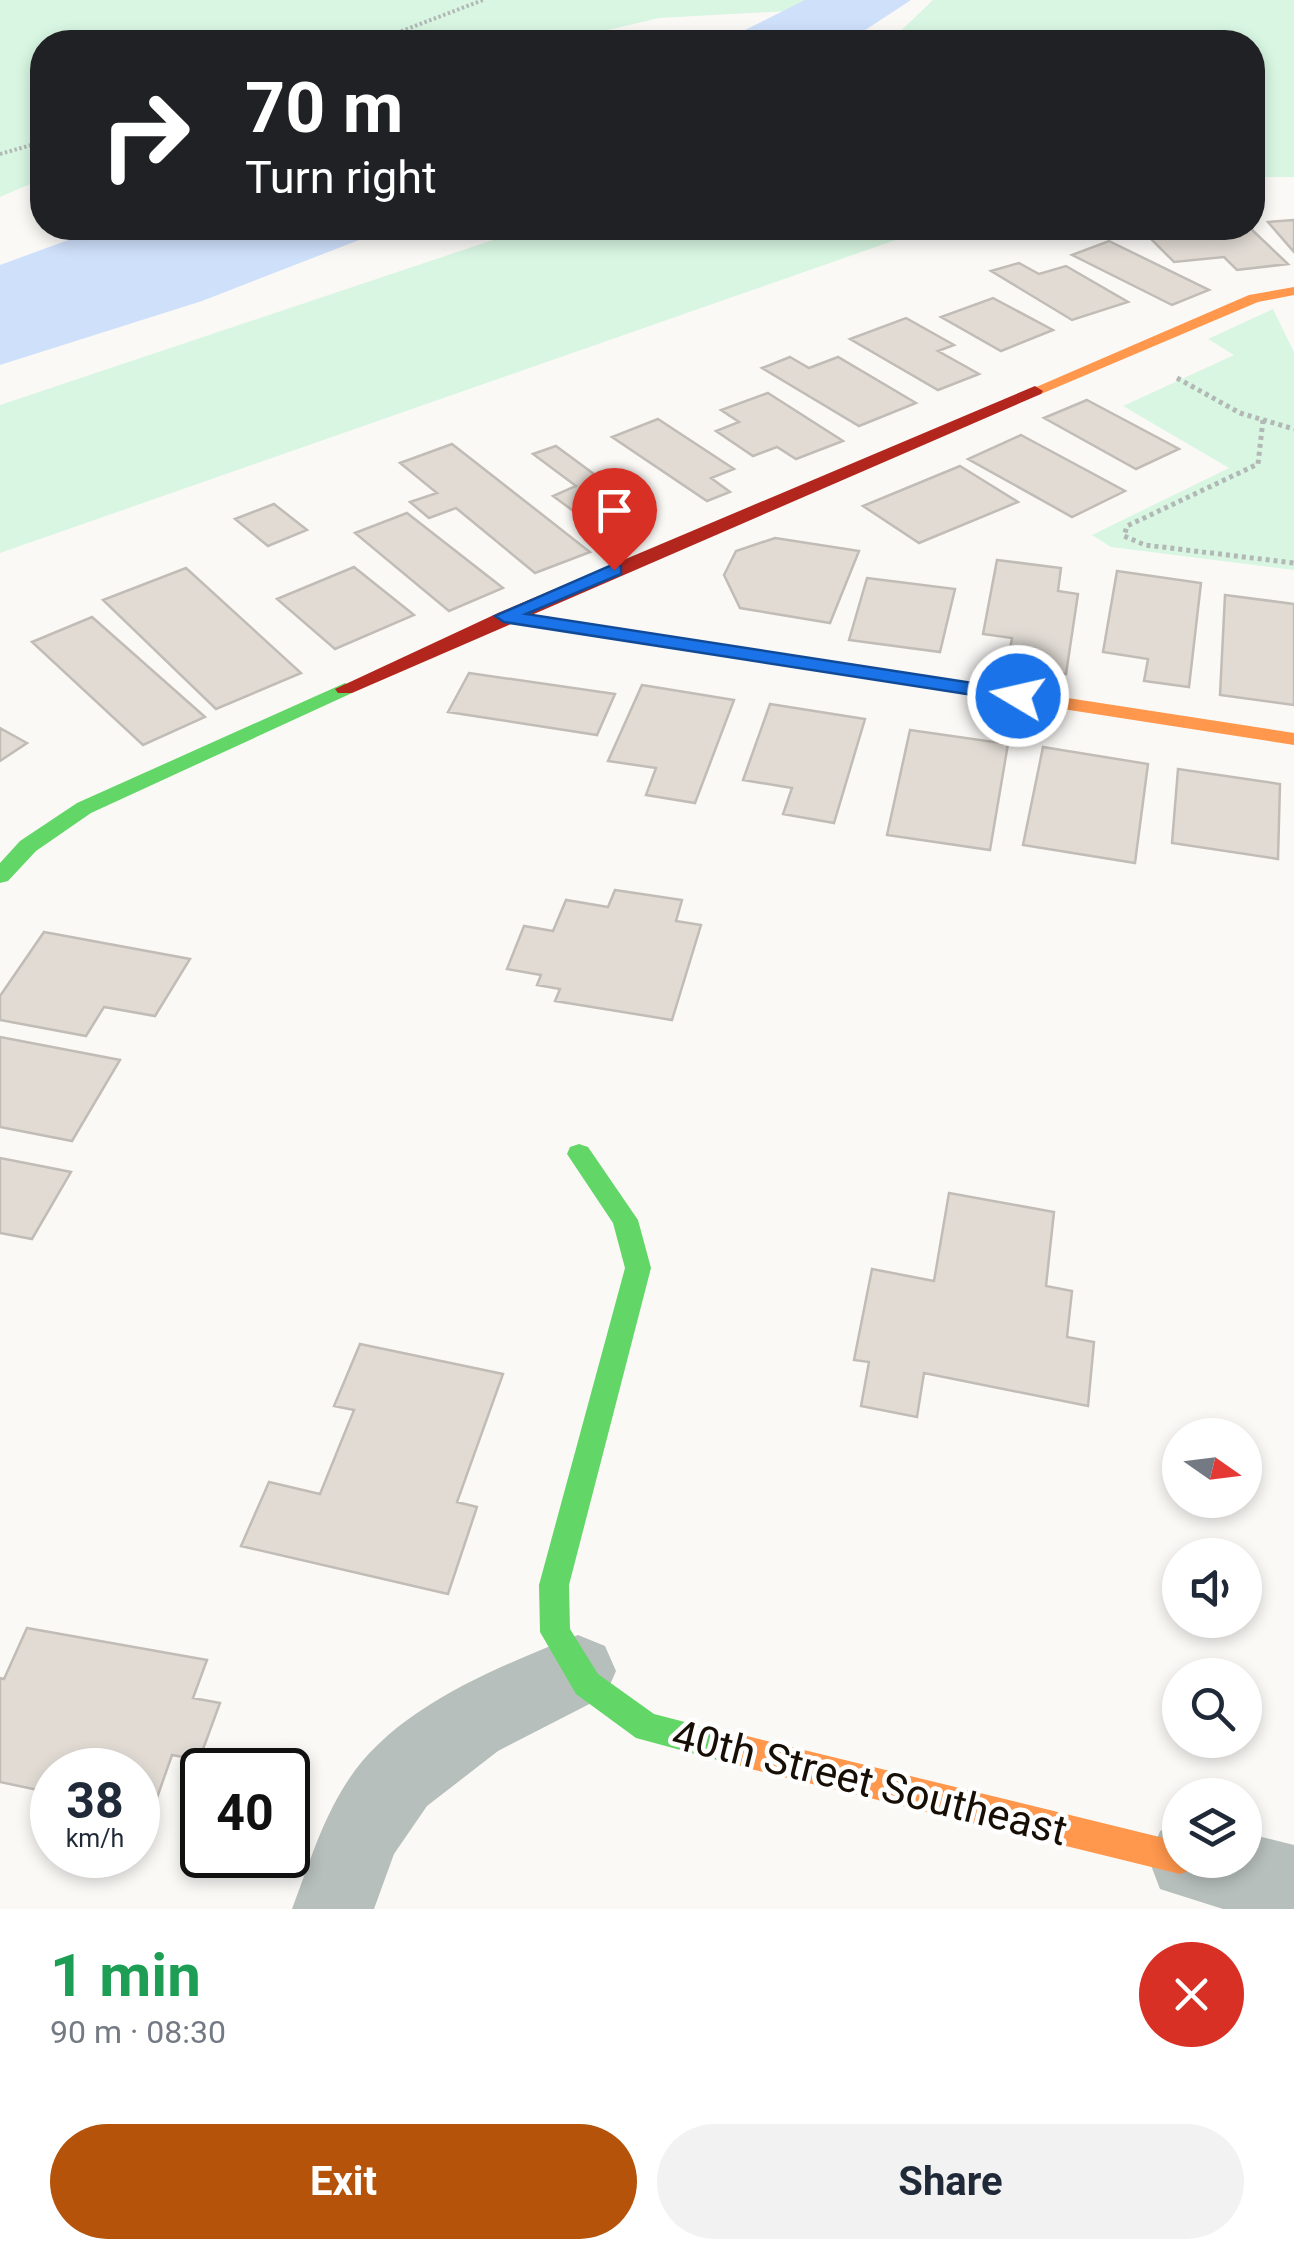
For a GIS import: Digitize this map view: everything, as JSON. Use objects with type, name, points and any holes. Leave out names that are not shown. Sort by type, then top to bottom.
[{"type":"street","points":[[0,876],[28,846],[84,808],[504,616],[1254,298],[1294,291]]},
{"type":"street","points":[[504,616],[1294,739]]},
{"type":"street","points":[[333,1909],[379,1804],[430,1751],[467,1726],[578,1671],[555,1632],[554,1585],[638,1268],[625,1220],[579,1154]]},
{"type":"street","name":"40th Street Southeast","points":[[578,1671],[587,1684],[647,1727],[1162,1854]]},
{"type":"street","points":[[1262,1878],[1294,1886]]},
{"type":"path","points":[[404,30],[482,0]]},
{"type":"path","points":[[0,154],[30,145]]},
{"type":"path","points":[[1127,352],[1240,413],[1294,429]]},
{"type":"path","points":[[1263,420],[1258,464],[1126,526],[1124,536],[1145,545],[1294,563]]},
{"type":"green space","points":[[0,0],[805,0],[788,11],[659,18],[608,30],[30,30],[30,184],[0,197]]},
{"type":"green space","points":[[933,0],[1294,0],[1294,177],[1265,177],[1265,30],[902,30]]},
{"type":"green space","points":[[493,240],[896,240],[0,553],[0,405]]},
{"type":"green space","points":[[1273,309],[1294,352],[1294,570],[1111,547],[1092,535],[1229,468],[1123,406],[1234,355],[1208,339]]},
{"type":"water","points":[[805,0],[911,0],[865,30],[745,30]]},
{"type":"water","points":[[68,240],[359,240],[202,301],[0,365],[0,265]]},
{"type":"building","points":[[1294,220],[1294,252],[1268,222]]},
{"type":"building","points":[[1152,240],[1263,240],[1288,264],[1237,270],[1224,257],[1174,262]]},
{"type":"building","points":[[1109,241],[1209,290],[1172,305],[1072,255]]},
{"type":"building","points":[[1019,263],[1039,274],[1066,266],[1128,302],[1072,320],[991,271]]},
{"type":"building","points":[[993,298],[1053,330],[1001,351],[941,317]]},
{"type":"building","points":[[906,318],[954,345],[938,351],[979,374],[938,390],[850,339]]},
{"type":"building","points":[[790,357],[809,368],[838,357],[916,403],[859,426],[762,368]]},
{"type":"building","points":[[768,393],[843,441],[796,459],[777,447],[753,456],[716,431],[739,422],[721,410]]},
{"type":"building","points":[[1087,400],[1179,449],[1136,469],[1044,418]]},
{"type":"building","points":[[658,419],[734,469],[711,478],[730,492],[707,501],[612,437]]},
{"type":"building","points":[[1021,435],[1125,491],[1072,517],[968,459]]},
{"type":"building","points":[[452,444],[590,552],[535,573],[456,508],[429,518],[410,502],[437,493],[400,463]]},
{"type":"building","points":[[556,446],[644,511],[598,529],[553,496],[576,486],[533,454]]},
{"type":"building","points":[[960,466],[1018,502],[919,543],[863,506]]},
{"type":"building","points":[[274,504],[307,530],[268,546],[235,519]]},
{"type":"building","points":[[407,513],[503,588],[449,611],[355,533]]},
{"type":"building","points":[[775,538],[859,551],[830,623],[740,608],[724,575],[736,551]]},
{"type":"building","points":[[997,560],[1061,568],[1058,591],[1078,594],[1066,674],[1007,666],[1012,638],[983,634]]},
{"type":"building","points":[[354,567],[414,615],[335,649],[277,599]]},
{"type":"building","points":[[186,568],[301,673],[216,709],[103,600]]},
{"type":"building","points":[[1117,571],[1201,583],[1189,687],[1144,681],[1148,659],[1103,652]]},
{"type":"building","points":[[867,578],[955,589],[940,652],[849,640]]},
{"type":"building","points":[[1225,595],[1294,604],[1294,705],[1220,695]]},
{"type":"building","points":[[92,617],[205,717],[143,745],[32,642]]},
{"type":"building","points":[[469,673],[615,694],[597,735],[448,712]]},
{"type":"building","points":[[642,685],[734,700],[695,803],[646,795],[656,768],[608,761]]},
{"type":"building","points":[[770,704],[865,719],[834,823],[783,814],[792,788],[743,780]]},
{"type":"building","points":[[0,728],[27,743],[0,761]]},
{"type":"building","points":[[910,730],[1008,744],[990,850],[887,835]]},
{"type":"building","points":[[1043,747],[1148,764],[1135,863],[1023,845]]},
{"type":"building","points":[[1178,769],[1280,784],[1278,859],[1172,843]]},
{"type":"building","points":[[615,890],[682,900],[676,921],[701,925],[672,1020],[555,1001],[560,989],[537,985],[541,975],[507,969],[524,926],[553,931],[566,900],[608,907]]},
{"type":"building","points":[[44,932],[190,959],[155,1016],[104,1007],[86,1036],[0,1020],[0,996]]},
{"type":"building","points":[[0,1037],[120,1060],[72,1141],[0,1127]]},
{"type":"building","points":[[0,1158],[71,1172],[32,1239],[0,1233]]},
{"type":"building","points":[[949,1193],[1054,1212],[1046,1286],[1072,1291],[1067,1337],[1094,1342],[1088,1406],[924,1373],[917,1417],[861,1406],[869,1362],[854,1360],[872,1269],[934,1281]]},
{"type":"building","points":[[360,1344],[503,1374],[457,1502],[477,1507],[448,1594],[241,1546],[269,1482],[320,1494],[354,1410],[334,1406]]},
{"type":"building","points":[[27,1628],[207,1660],[193,1698],[220,1703],[203,1748],[180,1748],[180,1756],[172,1755],[160,1789],[160,1748],[30,1748],[30,1788],[0,1782],[0,1678],[4,1679]]},
{"type":"traffic: fast","points":[[0,876],[28,846],[84,808],[345,689]]},
{"type":"traffic: fast","points":[[579,1154],[625,1220],[638,1268],[554,1585],[555,1632],[587,1684],[647,1727],[747,1752]]},
{"type":"traffic: slow","points":[[1035,391],[1254,298],[1294,291]]},
{"type":"traffic: slow","points":[[505,617],[1294,739]]},
{"type":"traffic: slow","points":[[747,1752],[1162,1854]]},
{"type":"traffic: jam","points":[[345,689],[1035,391]]},
{"type":"route","points":[[614,570],[504,616],[1018,696]]}]
